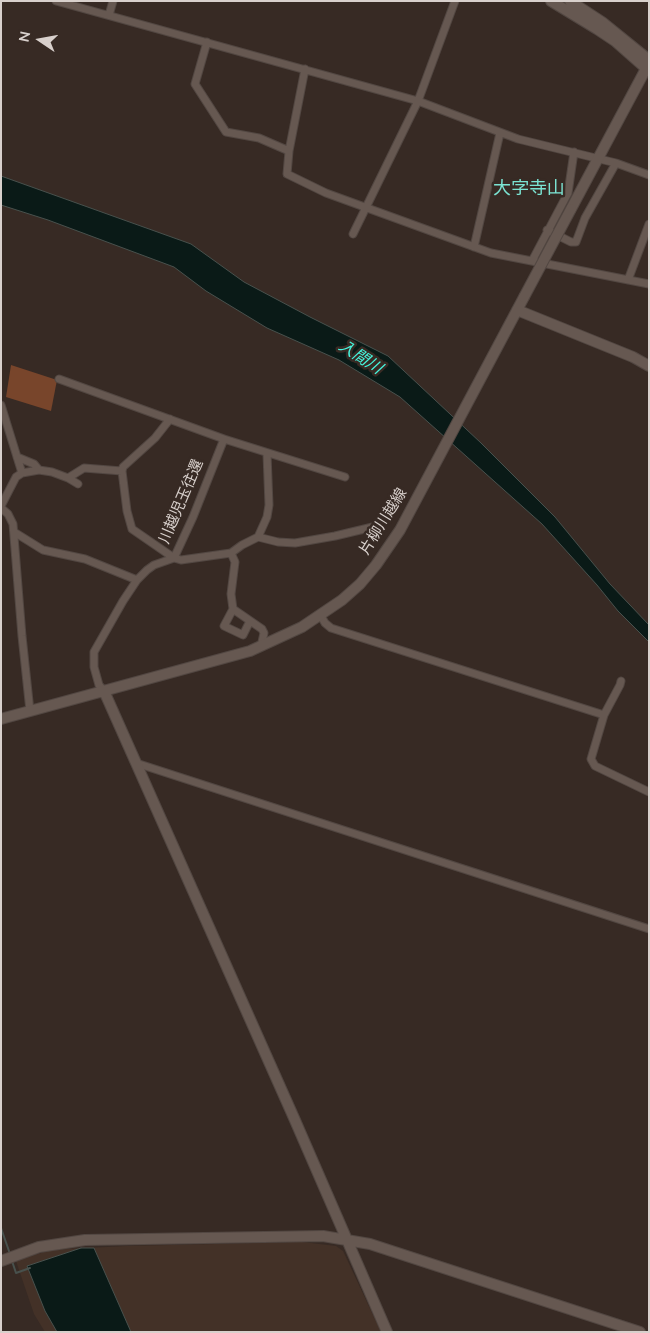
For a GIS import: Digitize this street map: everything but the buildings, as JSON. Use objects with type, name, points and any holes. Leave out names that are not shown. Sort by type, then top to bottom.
[{"type":"street","points":[[56,1],[305,68],[418,101],[500,133],[535,144],[598,158],[649,174]]},
{"type":"street","points":[[109,16],[113,1]]},
{"type":"street","points":[[353,234],[418,101],[455,1]]},
{"type":"street","points":[[551,1],[597,29],[648,66]]},
{"type":"street","points":[[570,1],[608,26],[648,66]]},
{"type":"street","points":[[207,42],[195,84],[226,132],[259,138],[289,151]]},
{"type":"street","name":"片柳川越線","points":[[1,719],[250,651],[302,627],[321,616],[347,596],[376,565],[400,530],[648,66]]},
{"type":"street","points":[[305,68],[289,151],[287,174],[326,193],[491,253],[649,284]]},
{"type":"street","points":[[474,247],[500,133]]},
{"type":"street","points":[[532,261],[568,193],[574,152]]},
{"type":"street","points":[[547,230],[571,242],[576,242],[585,218],[616,163]]},
{"type":"street","points":[[628,280],[649,224]]},
{"type":"street","points":[[517,310],[633,357],[649,366]]},
{"type":"street","points":[[59,379],[267,454],[345,477]]},
{"type":"street","points":[[1,405],[22,473]]},
{"type":"street","points":[[170,419],[155,438],[136,454],[122,470],[127,511],[132,529],[174,558],[188,560],[231,553],[258,537],[267,517],[269,505],[267,454]]},
{"type":"street","name":"川越児玉往還","points":[[104,691],[99,685],[94,667],[94,652],[137,580],[146,570],[154,565],[174,558],[224,439]]},
{"type":"street","points":[[17,457],[34,464],[39,470]]},
{"type":"street","points":[[68,478],[84,468],[122,470]]},
{"type":"street","points":[[30,711],[13,524],[8,514],[1,507],[16,477],[22,473],[39,470],[52,472],[78,484]]},
{"type":"street","points":[[258,537],[278,542],[295,543],[381,525]]},
{"type":"street","points":[[14,532],[48,552],[85,559],[137,580]]},
{"type":"street","points":[[231,553],[235,562],[230,594],[232,609],[224,626],[241,635],[250,621]]},
{"type":"street","points":[[232,609],[262,630],[264,633],[263,646]]},
{"type":"street","points":[[321,616],[330,628],[604,715]]},
{"type":"street","points":[[621,681],[604,715],[591,755],[592,763],[598,768],[649,792]]},
{"type":"street","points":[[104,691],[387,1332]]},
{"type":"street","points":[[136,763],[649,930]]},
{"type":"street","points":[[1,1261],[39,1247],[85,1240],[323,1236],[370,1244],[640,1332]]},
{"type":"shaded area","points":[[11,365],[57,380],[51,411],[6,397]]},
{"type":"shaded area","points":[[302,1242],[336,1246],[343,1251],[381,1332],[45,1332],[34,1314],[16,1261],[47,1251],[66,1249]]},
{"type":"water","name":"入間川","points":[[1,176],[191,244],[244,282],[388,356],[481,443],[555,517],[610,584],[649,625],[649,642],[618,611],[542,524],[400,397],[339,360],[267,328],[206,291],[174,267],[48,220],[1,205]]},
{"type":"water","points":[[81,1248],[94,1248],[131,1332],[57,1332],[45,1311],[27,1266]]},
{"type":"waterway","points":[[1,1228],[10,1254]]},
{"type":"waterway","points":[[12,1261],[16,1273],[30,1268]]},
{"type":"district","name":"大字寺山","points":[[529,190]]}]
